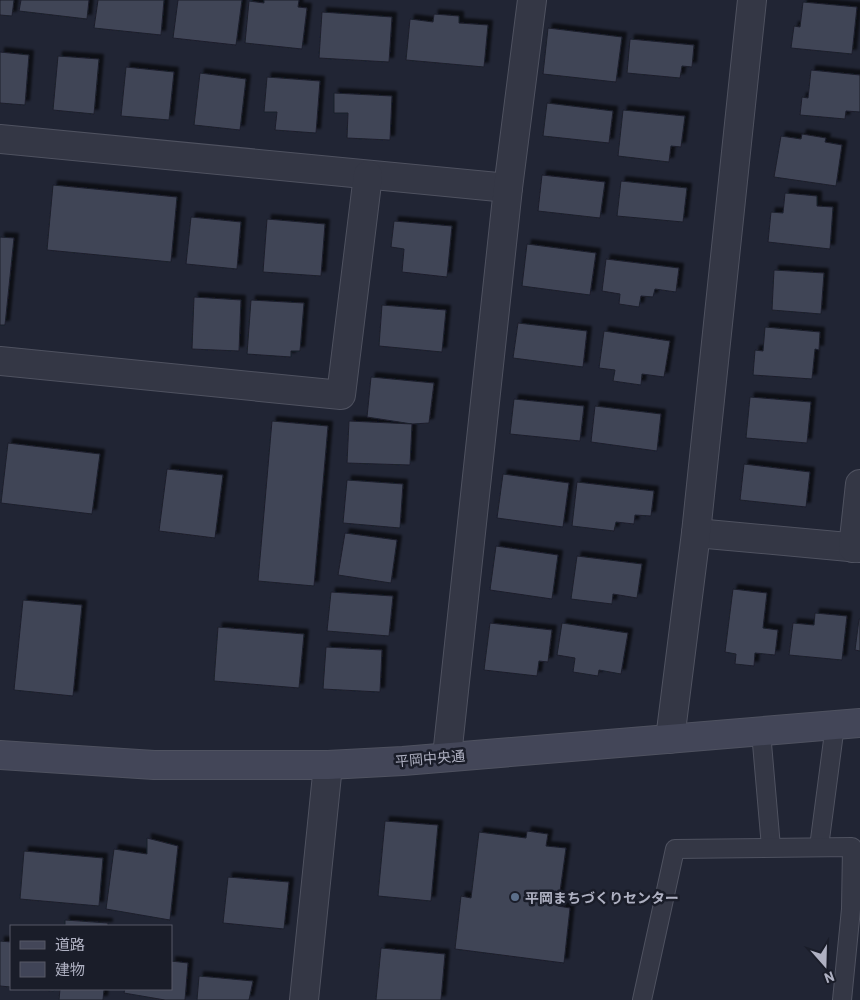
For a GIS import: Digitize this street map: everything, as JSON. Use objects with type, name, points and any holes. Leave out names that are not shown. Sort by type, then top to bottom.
[{"type":"street","points":[[447,756],[508,188],[532,0]]},
{"type":"street","points":[[670,739],[696,533],[749,0]]},
{"type":"street","points":[[0,139],[508,188]]},
{"type":"street","points":[[0,362],[341,395],[368,174]]},
{"type":"street","points":[[696,533],[856,548],[860,484]]},
{"type":"street","name":"平岡中央通","points":[[0,755],[154,765],[328,765],[848,724]]},
{"type":"street","points":[[304,1000],[328,765]]},
{"type":"lane","points":[[818,847],[848,724]]},
{"type":"lane","points":[[761,732],[771,846]]},
{"type":"lane","points":[[642,1000],[675,849],[771,846],[852,847],[851,909],[842,1000]]},
{"type":"building","points":[[0,0],[14,0],[12,16],[0,15]]},
{"type":"building","points":[[21,0],[89,0],[87,19],[19,11]]},
{"type":"building","points":[[98,0],[164,0],[161,35],[94,28]]},
{"type":"building","points":[[178,0],[242,0],[236,45],[173,38]]},
{"type":"building","points":[[264,0],[299,0],[298,7],[307,8],[302,49],[245,43],[249,1],[264,3]]},
{"type":"building","points":[[803,2],[857,7],[852,54],[791,48],[794,26],[800,27]]},
{"type":"building","points":[[322,12],[392,17],[389,62],[319,58]]},
{"type":"building","points":[[434,14],[459,16],[459,23],[488,25],[484,67],[406,60],[410,19],[433,22]]},
{"type":"building","points":[[548,28],[622,37],[616,82],[543,74]]},
{"type":"building","points":[[630,39],[694,45],[692,67],[682,66],[680,78],[627,73]]},
{"type":"building","points":[[0,52],[29,55],[25,105],[0,103]]},
{"type":"building","points":[[58,56],[99,59],[94,114],[53,110]]},
{"type":"building","points":[[126,67],[174,72],[169,120],[121,116]]},
{"type":"building","points":[[811,70],[860,75],[860,112],[846,111],[845,119],[800,115],[802,97],[808,98]]},
{"type":"building","points":[[200,73],[246,79],[240,130],[194,125]]},
{"type":"building","points":[[267,77],[320,81],[316,133],[275,130],[277,112],[264,112]]},
{"type":"building","points":[[334,93],[392,96],[390,140],[347,138],[348,113],[334,113]]},
{"type":"building","points":[[547,103],[613,111],[609,143],[543,136]]},
{"type":"building","points":[[623,110],[685,116],[681,147],[671,146],[669,162],[618,156]]},
{"type":"building","points":[[802,134],[826,138],[825,142],[842,145],[836,186],[774,177],[781,136],[801,139]]},
{"type":"building","points":[[542,175],[605,182],[600,218],[538,211]]},
{"type":"building","points":[[621,181],[687,188],[683,222],[617,216]]},
{"type":"building","points":[[53,185],[177,197],[171,262],[47,250]]},
{"type":"building","points":[[785,193],[817,196],[817,206],[833,207],[830,249],[768,242],[771,212],[783,213]]},
{"type":"building","points":[[191,217],[241,222],[237,269],[186,264]]},
{"type":"building","points":[[267,219],[325,224],[321,276],[263,272]]},
{"type":"building","points":[[394,221],[452,226],[447,277],[402,272],[404,249],[391,247]]},
{"type":"building","points":[[0,237],[14,238],[5,325],[0,325]]},
{"type":"building","points":[[527,244],[596,253],[590,295],[522,286]]},
{"type":"building","points":[[606,259],[679,268],[676,292],[655,289],[653,297],[641,296],[639,307],[619,304],[620,294],[602,291]]},
{"type":"building","points":[[774,270],[824,273],[821,314],[772,310]]},
{"type":"building","points":[[194,297],[241,300],[239,351],[192,349]]},
{"type":"building","points":[[251,300],[304,303],[300,351],[291,351],[291,357],[247,354]]},
{"type":"building","points":[[382,305],[446,310],[442,352],[379,346]]},
{"type":"building","points":[[518,323],[587,331],[583,367],[513,358]]},
{"type":"building","points":[[765,327],[820,332],[819,350],[815,349],[812,379],[753,375],[755,350],[763,351]]},
{"type":"building","points":[[604,331],[670,341],[664,377],[642,374],[641,385],[613,381],[615,370],[599,368]]},
{"type":"building","points":[[371,377],[434,383],[429,423],[412,424],[367,417]]},
{"type":"building","points":[[750,397],[811,402],[807,443],[746,438]]},
{"type":"building","points":[[514,399],[584,406],[580,441],[510,434]]},
{"type":"building","points":[[595,406],[661,414],[657,451],[591,442]]},
{"type":"building","points":[[272,421],[328,426],[314,586],[258,581]]},
{"type":"building","points":[[349,421],[412,424],[410,465],[347,463]]},
{"type":"building","points":[[8,443],[100,454],[92,514],[1,503]]},
{"type":"building","points":[[744,464],[810,472],[806,507],[740,500]]},
{"type":"building","points":[[167,469],[223,475],[215,538],[159,531]]},
{"type":"building","points":[[503,474],[569,483],[563,527],[497,518]]},
{"type":"building","points":[[347,480],[403,484],[400,528],[343,523]]},
{"type":"building","points":[[577,482],[654,491],[651,516],[635,515],[634,524],[616,522],[614,531],[572,526]]},
{"type":"building","points":[[345,533],[397,540],[391,583],[338,575]]},
{"type":"building","points":[[496,546],[558,555],[552,599],[490,590]]},
{"type":"building","points":[[577,556],[642,564],[637,598],[613,594],[612,604],[571,599]]},
{"type":"building","points":[[733,589],[767,593],[763,628],[778,630],[775,655],[755,653],[754,666],[735,664],[736,654],[725,652]]},
{"type":"building","points":[[331,592],[393,596],[389,636],[327,631]]},
{"type":"building","points":[[23,600],[82,605],[73,696],[14,690]]},
{"type":"building","points":[[815,613],[847,616],[842,660],[789,655],[793,623],[814,625]]},
{"type":"building","points":[[860,619],[860,651],[855,650]]},
{"type":"building","points":[[490,623],[552,630],[548,662],[539,661],[537,676],[484,670]]},
{"type":"building","points":[[562,623],[628,633],[621,674],[599,670],[598,676],[573,672],[575,658],[557,655]]},
{"type":"building","points":[[218,627],[304,634],[299,688],[214,681]]},
{"type":"building","points":[[326,647],[382,650],[380,692],[323,689]]},
{"type":"building","points":[[385,821],[438,825],[431,901],[378,896]]},
{"type":"building","name":"平岡まちづくりセンター","points":[[527,831],[548,834],[546,846],[566,848],[558,906],[570,908],[564,963],[455,949],[461,896],[471,898],[479,832],[526,838]]},
{"type":"building","points":[[147,838],[178,846],[170,920],[106,909],[114,849],[147,854]]},
{"type":"building","points":[[24,851],[103,858],[99,906],[20,899]]},
{"type":"building","points":[[228,877],[289,882],[284,929],[223,923]]},
{"type":"building","points":[[65,920],[108,923],[108,925],[65,925]]},
{"type":"building","points":[[0,941],[10,942],[10,987],[0,986]]},
{"type":"building","points":[[381,948],[445,954],[441,1000],[376,1000]]},
{"type":"building","points":[[172,961],[188,963],[185,1000],[165,1000],[124,993],[125,990],[172,990]]},
{"type":"building","points":[[199,976],[253,981],[249,1000],[197,1000]]},
{"type":"building","points":[[60,990],[104,990],[103,1000],[59,1000]]},
{"type":"place","name":"平岡まちづくりセンター","points":[[515,897]]}]
